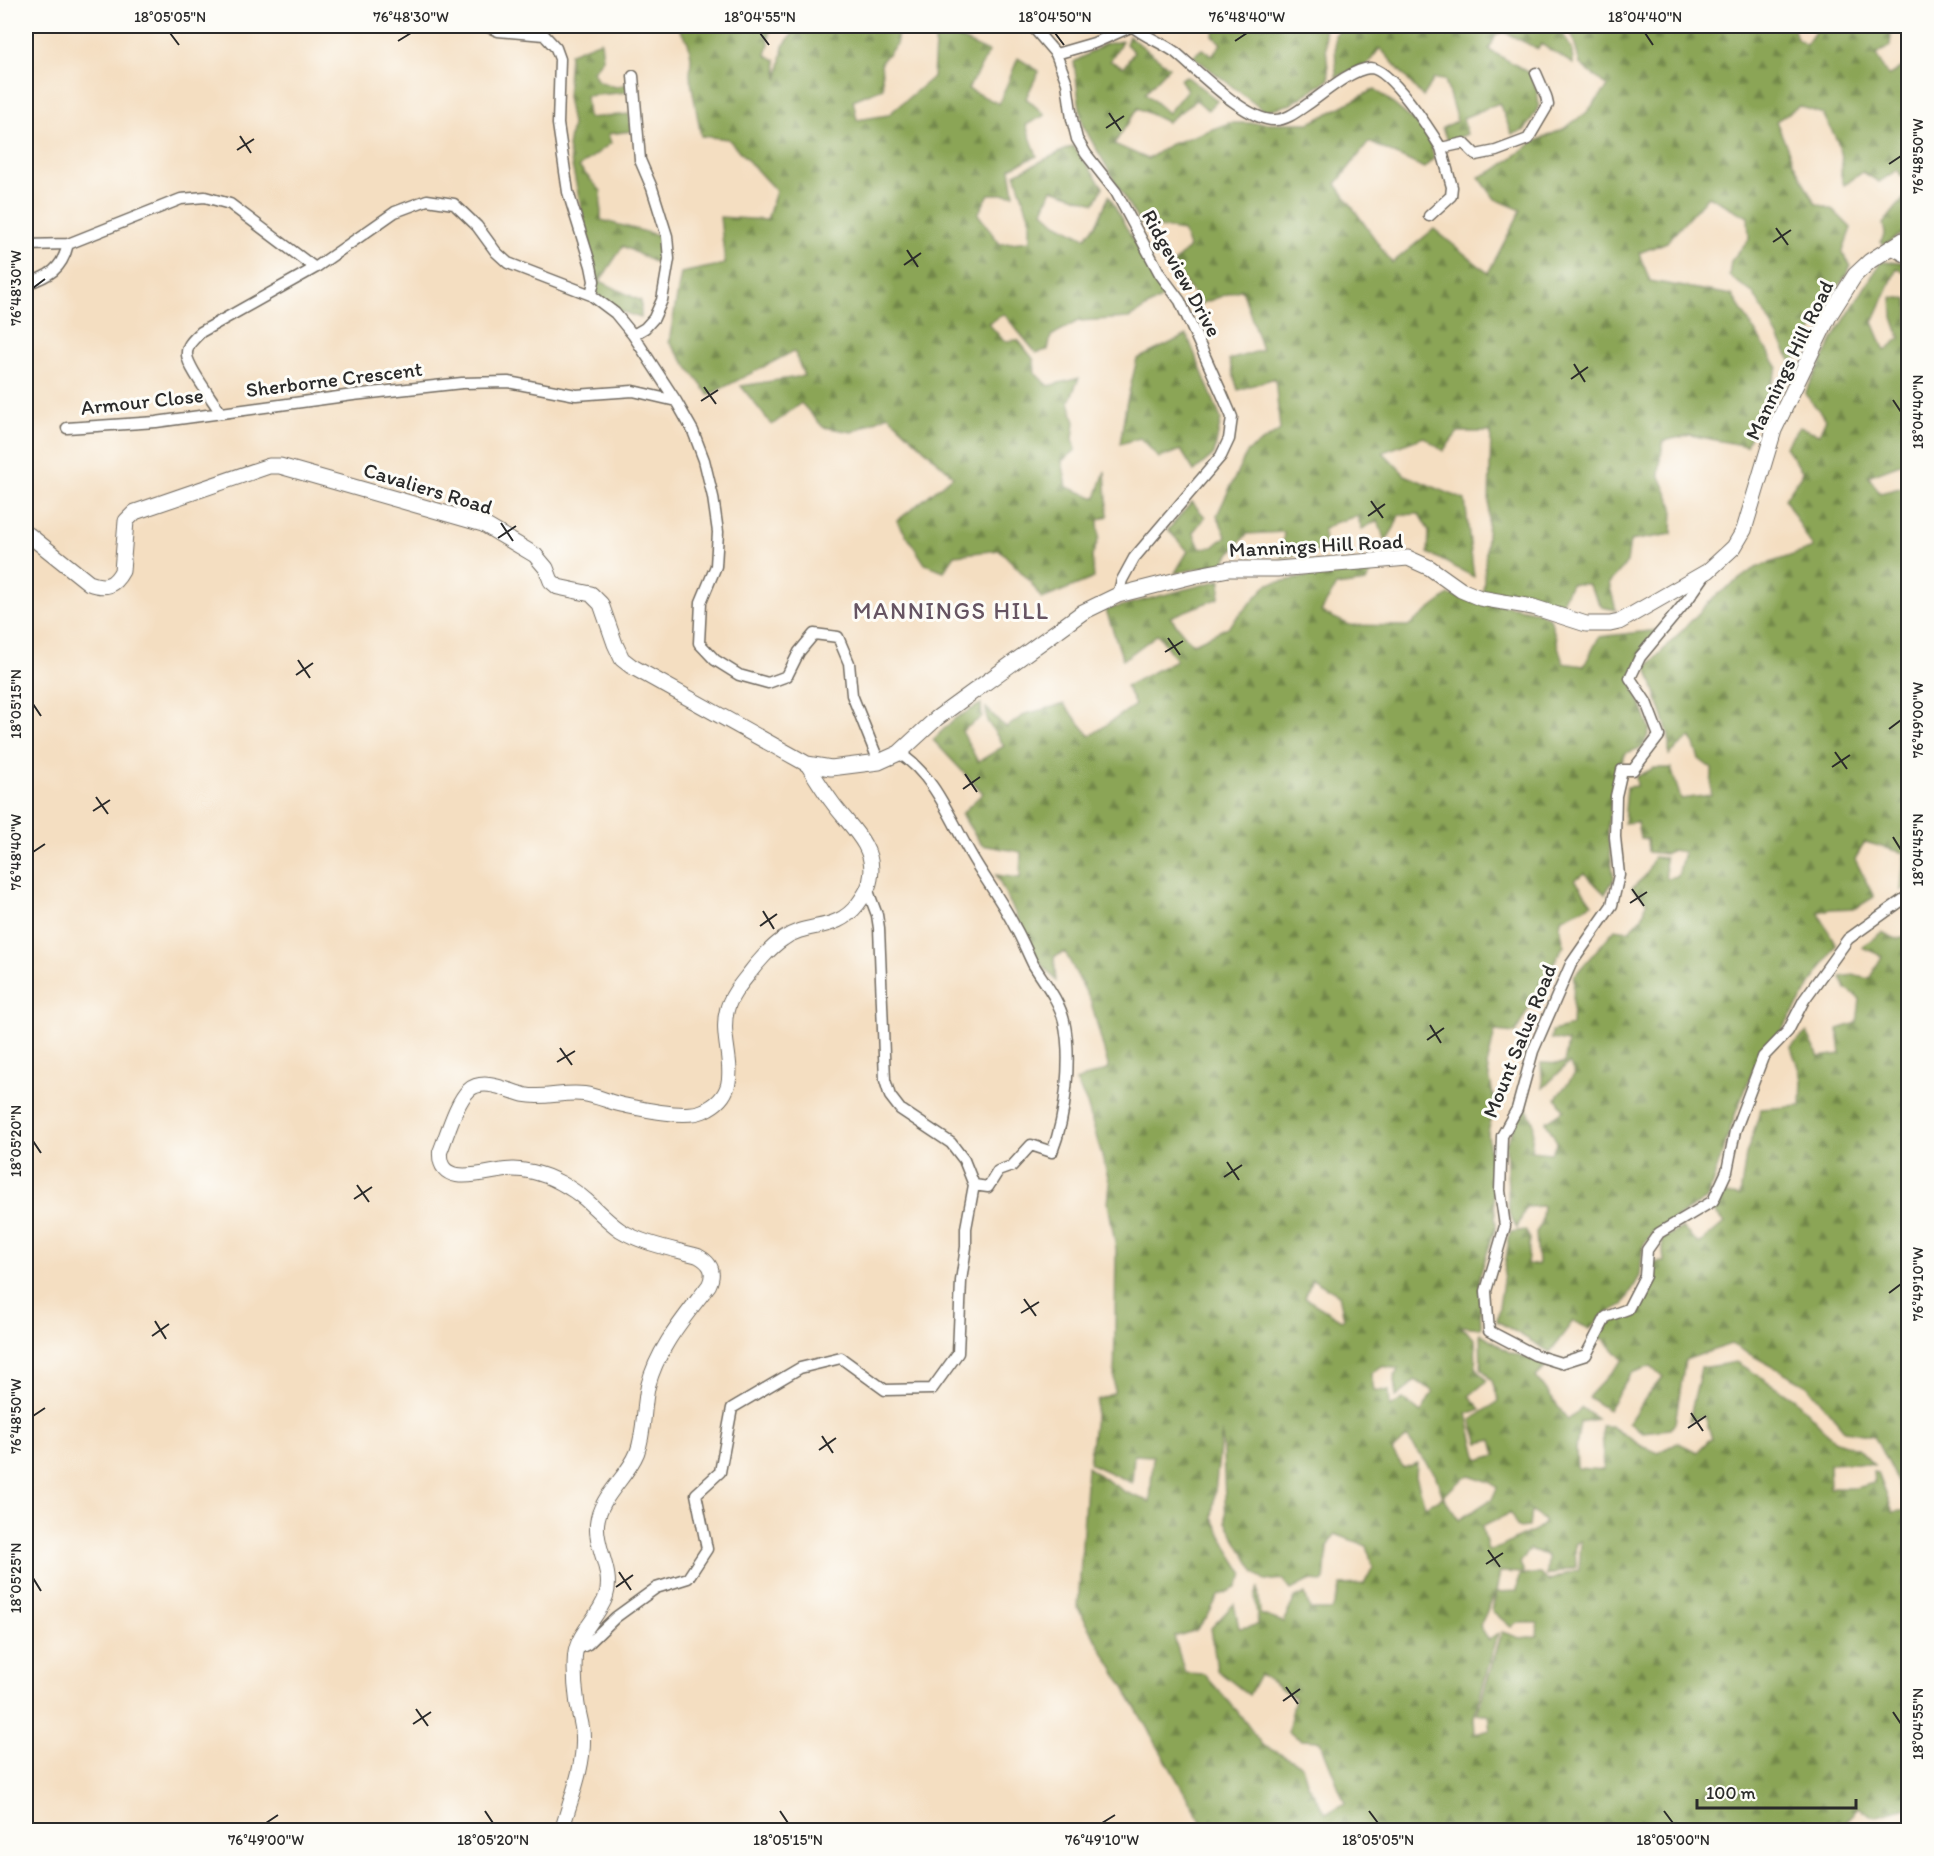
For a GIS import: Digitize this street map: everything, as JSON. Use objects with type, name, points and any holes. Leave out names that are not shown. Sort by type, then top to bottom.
[{"type":"main road","name":"Mannings Hill Road","points":[[807,764],[831,768],[879,762],[899,753],[937,717],[1083,612],[1118,595],[1229,569],[1277,568],[1408,558],[1430,568],[1461,590],[1480,598],[1533,607],[1586,624],[1619,622],[1708,570],[1734,547],[1744,530],[1774,430],[1829,316],[1855,275],[1870,261],[1908,237]]},
{"type":"main road","name":"Cavaliers Road","points":[[26,534],[89,583],[99,587],[106,586],[118,578],[122,571],[126,521],[135,512],[143,507],[269,466],[280,466],[483,524],[535,555],[542,561],[551,581],[558,586],[591,594],[602,604],[622,659],[631,666],[807,764]]},
{"type":"street","points":[[486,26],[498,31],[544,35],[556,48],[560,59],[558,124],[568,192],[594,281],[591,295]]},
{"type":"street","name":"Ridgeview Drive","points":[[1032,26],[1056,54],[1066,83],[1077,139],[1116,192],[1160,274],[1180,301],[1232,417],[1229,439],[1221,456],[1134,558],[1122,580],[1118,595]]},
{"type":"street","points":[[1056,54],[1094,43],[1133,26],[1144,36],[1172,50],[1241,107],[1256,117],[1274,121],[1287,118],[1351,74],[1369,68],[1380,71],[1393,82],[1441,148],[1452,187],[1451,196],[1429,216]]},
{"type":"street","points":[[1441,148],[1464,143],[1476,155],[1528,140],[1548,105],[1536,73]]},
{"type":"street","points":[[633,76],[640,160],[652,188],[667,236],[669,259],[662,300],[654,318],[645,328],[633,335]]},
{"type":"street","points":[[26,245],[68,244],[181,199],[205,196],[230,204],[315,268],[395,212],[427,200],[454,204],[477,226],[496,252],[508,263],[591,295],[615,314],[633,335],[693,431],[704,460],[718,532],[716,566],[702,602],[699,643],[715,660],[739,675],[768,683],[787,676],[799,652],[814,634],[838,636],[849,663],[852,695],[879,762]]},
{"type":"street","points":[[26,284],[54,271],[66,252],[68,244]]},
{"type":"street","points":[[1892,249],[1908,258]]},
{"type":"street","name":"Sherborne Crescent","points":[[315,268],[201,332],[190,343],[186,354],[190,364],[220,412],[462,383],[508,382],[576,395],[633,391],[676,401]]},
{"type":"street","name":"Armour Close","points":[[67,428],[156,422],[220,412]]},
{"type":"street","name":"Mount Salus Road","points":[[1708,570],[1689,598],[1640,657],[1630,678],[1646,702],[1659,736],[1633,770],[1622,770],[1616,796],[1615,837],[1618,875],[1612,905],[1571,964],[1533,1051],[1517,1108],[1502,1136],[1500,1191],[1505,1226],[1486,1290],[1489,1331],[1535,1355],[1561,1363],[1586,1355],[1606,1317],[1628,1309],[1645,1276],[1647,1250],[1659,1233],[1713,1201],[1726,1171],[1735,1131],[1763,1057],[1788,1031],[1804,1000],[1848,939],[1908,896]]},
{"type":"street","points":[[899,753],[912,761],[944,804],[1015,925],[1063,1018],[1067,1042],[1064,1113],[1052,1152],[1031,1145],[1012,1166],[998,1172],[988,1187],[974,1185]]},
{"type":"street","points":[[562,1830],[582,1763],[583,1736],[576,1699],[575,1655],[578,1641],[594,1619],[607,1595],[606,1571],[597,1539],[597,1522],[603,1506],[638,1452],[646,1411],[647,1389],[654,1364],[709,1285],[712,1268],[698,1256],[623,1231],[573,1191],[537,1173],[522,1169],[507,1169],[460,1176],[450,1173],[443,1167],[440,1161],[441,1152],[460,1101],[468,1090],[477,1086],[489,1085],[526,1095],[546,1097],[583,1094],[622,1105],[685,1114],[703,1111],[722,1098],[729,1086],[730,1072],[725,1029],[727,1008],[738,988],[752,970],[783,939],[799,932],[829,925],[851,914],[868,891],[872,859],[864,844],[832,803],[807,764]]},
{"type":"street","points":[[575,1655],[578,1649],[588,1644],[616,1617],[656,1588],[688,1578],[706,1549],[696,1494],[720,1472],[732,1408],[800,1368],[841,1358],[885,1390],[932,1389],[958,1353],[966,1228],[974,1185],[964,1160],[951,1143],[900,1109],[890,1096],[885,1080],[879,928],[868,891]]},
{"type":"green space","points":[[677,26],[770,26],[766,55],[776,60],[778,80],[783,46],[799,26],[899,26],[896,45],[881,62],[883,88],[853,100],[857,120],[888,115],[933,77],[936,28],[989,52],[968,89],[999,104],[1018,58],[1039,71],[1026,98],[1045,115],[1026,125],[1037,156],[1010,168],[1014,194],[989,194],[978,214],[1000,244],[1030,241],[1030,219],[1015,174],[1073,146],[1103,187],[1095,203],[1052,189],[1043,211],[1056,223],[1085,238],[1097,223],[1109,196],[1164,297],[1129,318],[1078,321],[1051,336],[1048,350],[1036,353],[1004,314],[988,323],[1004,341],[1018,340],[1034,360],[1035,373],[1048,386],[1079,378],[1069,402],[1075,422],[1073,439],[1076,450],[1062,461],[1067,487],[1096,498],[1105,471],[1108,516],[1098,520],[1099,538],[1092,556],[1094,578],[1042,599],[1029,580],[1000,550],[955,555],[944,571],[925,564],[897,521],[953,476],[888,415],[852,432],[823,427],[801,403],[772,425],[741,386],[804,376],[794,351],[709,395],[669,342],[681,273],[725,264],[720,217],[767,220],[776,191],[728,139],[701,136],[690,76],[691,57],[688,42]]},
{"type":"green space","points":[[1209,26],[1324,26],[1329,79],[1291,104],[1264,111],[1193,56],[1202,49],[1212,55],[1221,44],[1213,35],[1215,29]]},
{"type":"green space","points":[[1344,26],[1559,26],[1573,52],[1573,64],[1541,44],[1538,49],[1504,32],[1496,35],[1489,50],[1530,73],[1537,91],[1539,106],[1525,130],[1512,134],[1499,103],[1463,118],[1467,134],[1448,142],[1442,128],[1457,121],[1445,80],[1434,79],[1423,97],[1380,48],[1367,65],[1336,77],[1335,35]]},
{"type":"green space","points":[[1564,26],[1574,26],[1580,32],[1593,26],[1793,26],[1797,39],[1806,45],[1819,26],[1875,26],[1891,35],[1890,46],[1876,55],[1888,76],[1908,63],[1908,135],[1906,137],[1908,184],[1897,170],[1879,182],[1863,172],[1844,185],[1841,173],[1841,152],[1823,114],[1799,106],[1776,121],[1793,162],[1815,203],[1833,210],[1851,228],[1842,253],[1851,266],[1793,364],[1754,294],[1729,276],[1731,261],[1749,239],[1748,217],[1708,196],[1667,242],[1639,253],[1650,281],[1732,295],[1778,368],[1746,446],[1690,435],[1663,441],[1659,474],[1673,507],[1672,534],[1630,541],[1627,563],[1609,583],[1616,610],[1602,607],[1588,584],[1571,584],[1557,611],[1483,595],[1491,432],[1458,432],[1443,451],[1424,437],[1383,452],[1405,475],[1465,500],[1474,577],[1428,553],[1429,531],[1419,514],[1399,515],[1385,542],[1378,520],[1362,529],[1357,516],[1334,523],[1323,530],[1326,550],[1281,557],[1284,532],[1247,534],[1221,564],[1175,573],[1188,551],[1168,530],[1192,502],[1205,517],[1193,532],[1200,548],[1213,547],[1226,536],[1217,515],[1247,452],[1280,430],[1275,378],[1238,390],[1229,360],[1262,350],[1242,289],[1200,304],[1173,264],[1189,247],[1183,231],[1140,224],[1082,124],[1074,62],[1105,44],[1122,41],[1110,61],[1124,67],[1134,52],[1126,44],[1129,36],[1169,67],[1145,93],[1168,113],[1187,90],[1180,79],[1186,76],[1217,100],[1208,110],[1196,100],[1167,122],[1138,108],[1114,144],[1148,159],[1169,145],[1229,123],[1310,123],[1375,89],[1428,133],[1434,158],[1424,168],[1369,142],[1336,184],[1392,263],[1434,229],[1488,273],[1521,210],[1495,199],[1479,177],[1495,170],[1534,142],[1563,129],[1586,113],[1608,87],[1580,64],[1573,37]]},
{"type":"green space","points":[[601,41],[603,59],[593,71],[598,81],[615,87],[627,84],[628,92],[586,96],[588,118],[629,114],[632,131],[608,134],[611,143],[579,167],[601,191],[601,220],[658,235],[662,247],[660,265],[623,246],[600,281],[641,301],[641,318],[617,310],[596,294],[598,286],[568,147],[572,124],[567,97],[570,53]]},
{"type":"green space","points":[[1908,193],[1908,230],[1884,245],[1881,242],[1885,233],[1883,224]]},
{"type":"green space","points":[[1881,262],[1908,262],[1908,274],[1897,268],[1873,322],[1885,351],[1900,338],[1893,317],[1892,297],[1908,299],[1908,461],[1868,476],[1880,493],[1908,486],[1908,884],[1901,891],[1904,853],[1865,842],[1855,859],[1874,897],[1856,908],[1818,912],[1836,945],[1782,1030],[1759,1055],[1736,1112],[1707,1199],[1653,1232],[1643,1246],[1640,1276],[1623,1305],[1603,1315],[1590,1329],[1573,1321],[1550,1352],[1497,1321],[1510,1232],[1525,1230],[1530,1239],[1527,1264],[1538,1265],[1536,1232],[1541,1225],[1543,1206],[1526,1207],[1517,1228],[1509,1213],[1506,1144],[1525,1105],[1534,1124],[1531,1151],[1551,1153],[1557,1142],[1546,1122],[1564,1110],[1556,1098],[1575,1074],[1569,1063],[1543,1088],[1541,1063],[1564,1064],[1568,1042],[1551,1039],[1552,1031],[1572,1026],[1574,976],[1615,929],[1629,931],[1642,917],[1647,902],[1632,888],[1645,876],[1654,857],[1665,858],[1666,878],[1678,876],[1684,852],[1672,850],[1665,854],[1648,852],[1647,839],[1640,838],[1637,822],[1624,823],[1627,787],[1637,786],[1636,777],[1654,768],[1671,768],[1681,799],[1711,795],[1712,769],[1699,759],[1691,737],[1669,755],[1669,736],[1647,667],[1714,597],[1755,568],[1813,548],[1785,499],[1803,472],[1785,447],[1799,427],[1819,434],[1826,419],[1805,394],[1838,330]]},
{"type":"green space","points":[[1187,335],[1221,419],[1214,454],[1194,471],[1181,450],[1159,458],[1140,438],[1120,444],[1137,359]]},
{"type":"green space","points":[[1375,564],[1366,582],[1336,586],[1321,612],[1350,625],[1408,626],[1449,595],[1539,612],[1550,618],[1563,663],[1584,666],[1599,637],[1658,630],[1630,677],[1650,729],[1643,747],[1626,753],[1614,780],[1607,831],[1614,879],[1605,894],[1584,873],[1575,880],[1592,904],[1561,919],[1560,927],[1564,945],[1515,1033],[1495,1031],[1487,1066],[1495,1105],[1488,1132],[1496,1226],[1479,1278],[1481,1328],[1460,1326],[1475,1339],[1476,1367],[1487,1381],[1469,1396],[1481,1409],[1467,1414],[1478,1460],[1496,1455],[1492,1440],[1479,1443],[1471,1420],[1499,1401],[1492,1381],[1481,1368],[1480,1333],[1509,1352],[1549,1364],[1536,1377],[1568,1420],[1582,1408],[1597,1419],[1580,1422],[1576,1449],[1577,1468],[1604,1470],[1602,1426],[1611,1426],[1643,1447],[1659,1453],[1677,1442],[1697,1452],[1712,1439],[1705,1416],[1689,1421],[1701,1368],[1737,1362],[1795,1399],[1834,1440],[1858,1449],[1874,1465],[1829,1464],[1830,1488],[1855,1488],[1874,1483],[1873,1472],[1878,1473],[1893,1512],[1908,1510],[1908,1808],[1874,1817],[1858,1807],[1839,1830],[1206,1830],[1078,1608],[1087,1467],[1125,1492],[1150,1502],[1153,1456],[1134,1455],[1132,1483],[1089,1463],[1097,1400],[1114,1393],[1116,1249],[1108,1203],[1110,1184],[1087,1104],[1076,1081],[1109,1069],[1091,1002],[1065,952],[1054,957],[1056,981],[1040,962],[996,875],[1020,878],[1021,852],[982,845],[961,814],[983,793],[933,740],[954,719],[981,704],[982,717],[962,731],[978,762],[1004,746],[987,721],[986,708],[1006,728],[1025,714],[1064,704],[1090,736],[1135,705],[1126,686],[1176,660],[1158,634],[1123,660],[1106,610],[1221,580],[1219,598],[1170,617],[1192,644],[1228,627],[1268,584]],"holes":[[[1312,1279],[1339,1295],[1344,1318],[1341,1320],[1305,1298]],[[1382,1366],[1398,1369],[1394,1379],[1396,1397],[1415,1380],[1433,1391],[1421,1413],[1403,1399],[1390,1407],[1389,1391],[1374,1390],[1371,1374]],[[1222,1431],[1226,1522],[1255,1573],[1266,1581],[1282,1579],[1291,1590],[1308,1581],[1324,1582],[1327,1549],[1335,1534],[1367,1546],[1373,1567],[1364,1584],[1341,1585],[1332,1610],[1310,1610],[1305,1594],[1295,1598],[1283,1622],[1260,1614],[1258,1587],[1255,1597],[1258,1625],[1239,1628],[1234,1604],[1211,1628],[1217,1670],[1249,1695],[1260,1674],[1295,1698],[1288,1732],[1301,1740],[1320,1741],[1345,1803],[1326,1814],[1308,1785],[1302,1765],[1262,1745],[1238,1712],[1204,1674],[1185,1673],[1174,1637],[1196,1630],[1208,1616],[1218,1596],[1236,1588],[1244,1574],[1212,1517]],[[1407,1437],[1435,1474],[1443,1497],[1425,1506],[1416,1476],[1417,1463],[1404,1468],[1392,1451]],[[1469,1475],[1490,1482],[1497,1488],[1492,1499],[1459,1520],[1443,1497]],[[1531,1511],[1545,1522],[1537,1529],[1502,1547],[1488,1550],[1482,1527],[1510,1513],[1518,1528],[1529,1527]],[[1581,1541],[1579,1569],[1548,1581],[1541,1574],[1519,1575],[1517,1591],[1496,1592],[1500,1572],[1524,1573],[1520,1564],[1530,1549],[1548,1556],[1547,1576],[1576,1567],[1575,1544]],[[1496,1592],[1492,1611],[1511,1627],[1518,1623],[1538,1623],[1537,1636],[1520,1638],[1502,1632],[1477,1714],[1488,1714],[1490,1730],[1475,1734],[1474,1717],[1498,1634],[1489,1640],[1480,1626]]]},
{"type":"green space","points":[[1882,932],[1896,939],[1908,935],[1908,1495],[1904,1496],[1874,1436],[1845,1431],[1807,1385],[1731,1344],[1685,1360],[1675,1423],[1670,1429],[1643,1432],[1628,1423],[1663,1377],[1651,1366],[1631,1373],[1608,1410],[1588,1397],[1623,1360],[1603,1338],[1596,1340],[1610,1322],[1634,1315],[1650,1279],[1653,1263],[1664,1262],[1662,1239],[1682,1228],[1699,1244],[1724,1223],[1713,1210],[1725,1194],[1740,1196],[1746,1155],[1761,1109],[1801,1106],[1802,1079],[1791,1047],[1807,1032],[1819,1057],[1841,1054],[1838,1029],[1857,1023],[1860,999],[1846,989],[1841,977],[1853,975],[1869,979],[1882,956],[1862,947]]},
{"type":"district","name":"MANNINGS HILL","points":[[951,610]]}]
